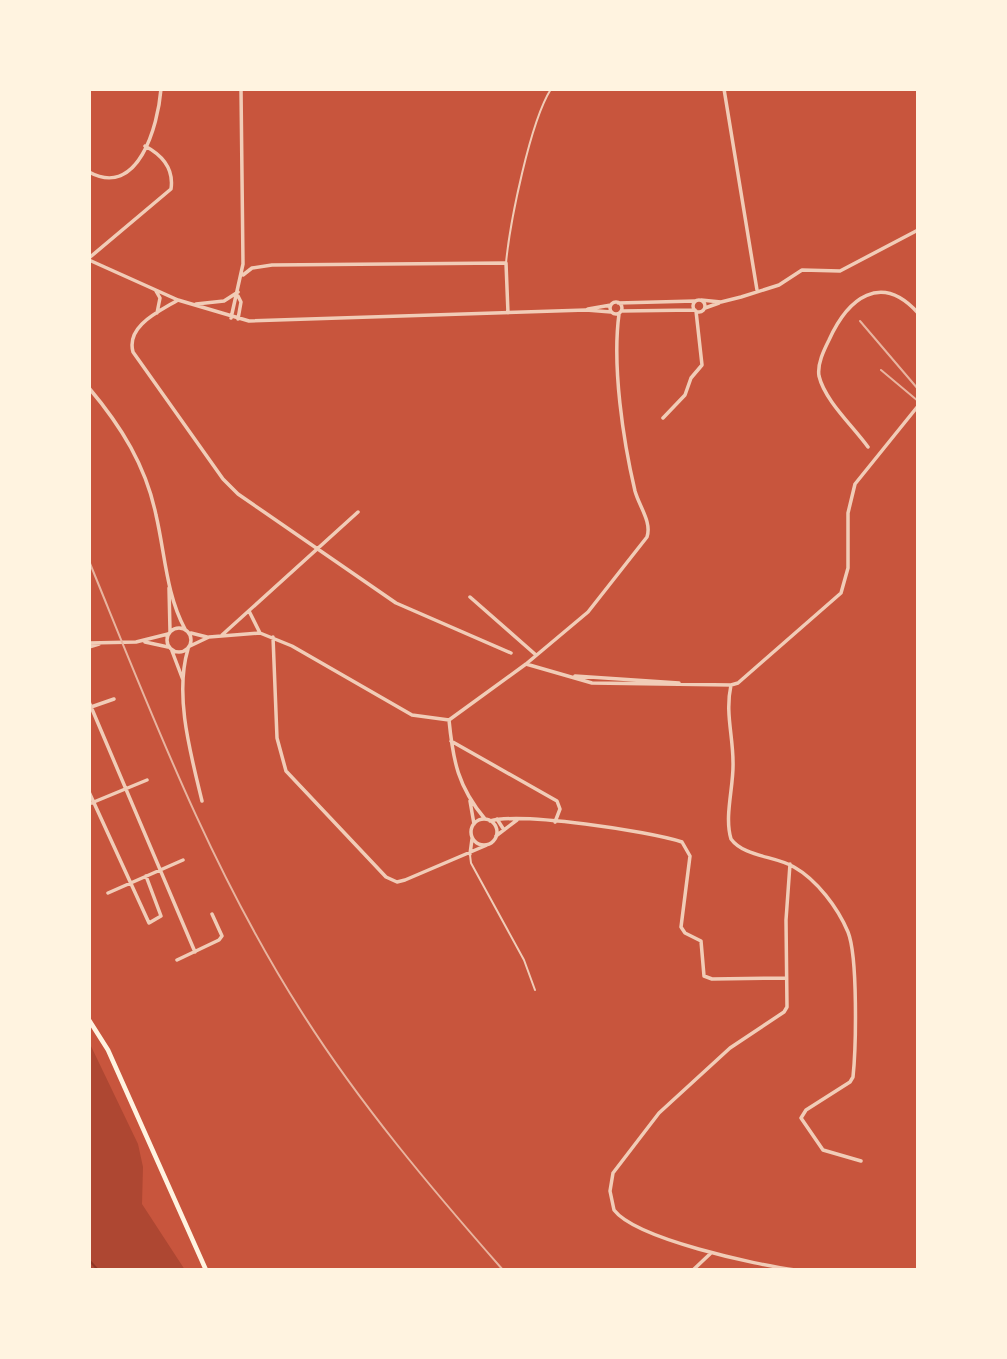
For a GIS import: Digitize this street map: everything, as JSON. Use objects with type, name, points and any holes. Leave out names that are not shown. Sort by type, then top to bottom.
[{"type":"main road","points":[[89,1020],[108,1050],[206,1270]]},
{"type":"street","points":[[89,172],[106,179],[122,177],[137,164],[145,146],[161,89]]},
{"type":"street","points":[[231,318],[243,275],[241,89]]},
{"type":"street","points":[[724,89],[757,290]]},
{"type":"street","points":[[145,146],[156,152],[168,166],[171,189],[89,259],[178,300],[231,318],[257,322],[586,310],[616,313],[704,309],[779,285],[802,270],[831,272],[847,268],[918,230]]},
{"type":"street","points":[[243,275],[252,268],[272,265],[506,263],[508,313]]},
{"type":"street","points":[[155,290],[160,298],[156,314]]},
{"type":"street","points":[[868,447],[822,384],[818,369],[821,357],[842,317],[866,295],[881,291],[896,295],[918,313]]},
{"type":"street","points":[[194,304],[224,301],[238,293]]},
{"type":"street","points":[[238,293],[241,302],[238,319]]},
{"type":"street","points":[[178,300],[156,314],[132,335],[134,352],[223,479],[237,494],[314,549],[416,614],[511,653]]},
{"type":"street","points":[[586,310],[618,303],[701,300],[721,302]]},
{"type":"street","points":[[700,325],[704,309],[701,300]]},
{"type":"street","points":[[663,418],[685,395],[691,378],[702,365],[700,325],[695,301]]},
{"type":"street","points":[[136,642],[179,652],[209,637],[260,633],[273,637],[412,715],[449,720],[526,663],[588,612],[639,549],[649,532],[634,485],[619,378],[616,313],[618,303]]},
{"type":"street","points":[[611,305],[616,313]]},
{"type":"street","points":[[89,388],[117,422],[144,473],[157,517],[169,588],[171,649],[184,685]]},
{"type":"street","points":[[526,663],[592,683],[615,685],[731,685],[746,677],[841,593],[848,568],[848,513],[855,484],[918,406]]},
{"type":"street","points":[[222,635],[358,512]]},
{"type":"street","points":[[169,588],[192,639],[184,685],[189,746],[202,801]]},
{"type":"street","points":[[470,597],[536,655]]},
{"type":"street","points":[[249,611],[260,633]]},
{"type":"street","points":[[89,645],[136,642],[169,633],[178,627],[209,637]]},
{"type":"street","points":[[273,637],[277,738],[286,771],[389,879],[405,880],[470,853],[487,845],[517,820]]},
{"type":"street","points":[[731,685],[727,712],[733,764],[730,836],[734,843],[745,850],[790,864],[812,880],[841,920],[851,944],[853,1077],[850,1082],[806,1110],[801,1118],[823,1150],[861,1161]]},
{"type":"street","points":[[90,708],[114,699]]},
{"type":"street","points":[[89,702],[195,952]]},
{"type":"street","points":[[449,720],[453,760],[469,799],[474,824],[470,853]]},
{"type":"street","points":[[451,741],[553,798],[561,809],[555,822]]},
{"type":"street","points":[[91,803],[147,780]]},
{"type":"street","points":[[89,792],[91,803],[147,922],[160,919],[161,911],[146,876]]},
{"type":"street","points":[[469,799],[496,829],[496,836]]},
{"type":"street","points":[[474,824],[497,819],[555,822],[682,842],[690,856],[681,927],[685,933],[701,941],[704,976],[712,979],[786,978]]},
{"type":"street","points":[[497,819],[504,830]]},
{"type":"street","points":[[472,839],[479,845],[487,845]]},
{"type":"street","points":[[108,893],[183,860]]},
{"type":"street","points":[[790,864],[784,1013],[730,1048],[678,1094],[621,1160],[611,1181],[614,1210],[625,1221],[740,1262],[794,1270]]},
{"type":"street","points":[[177,960],[222,936],[212,914]]},
{"type":"street","points":[[692,1270],[711,1253]]},
{"type":"lane","points":[[506,263],[512,224],[536,123],[551,89]]},
{"type":"lane","points":[[470,853],[471,863],[524,960],[535,990]]},
{"type":"shaded area","points":[[89,1042],[138,1144],[143,1167],[142,1204],[185,1270],[89,1270]]},
{"type":"waterway","points":[[89,1260],[98,1270]]},
{"type":"railway","points":[[860,321],[918,389]]},
{"type":"railway","points":[[881,370],[918,401]]},
{"type":"railway","points":[[89,561],[185,791],[239,903],[269,957],[323,1045],[371,1112],[503,1270]]}]
